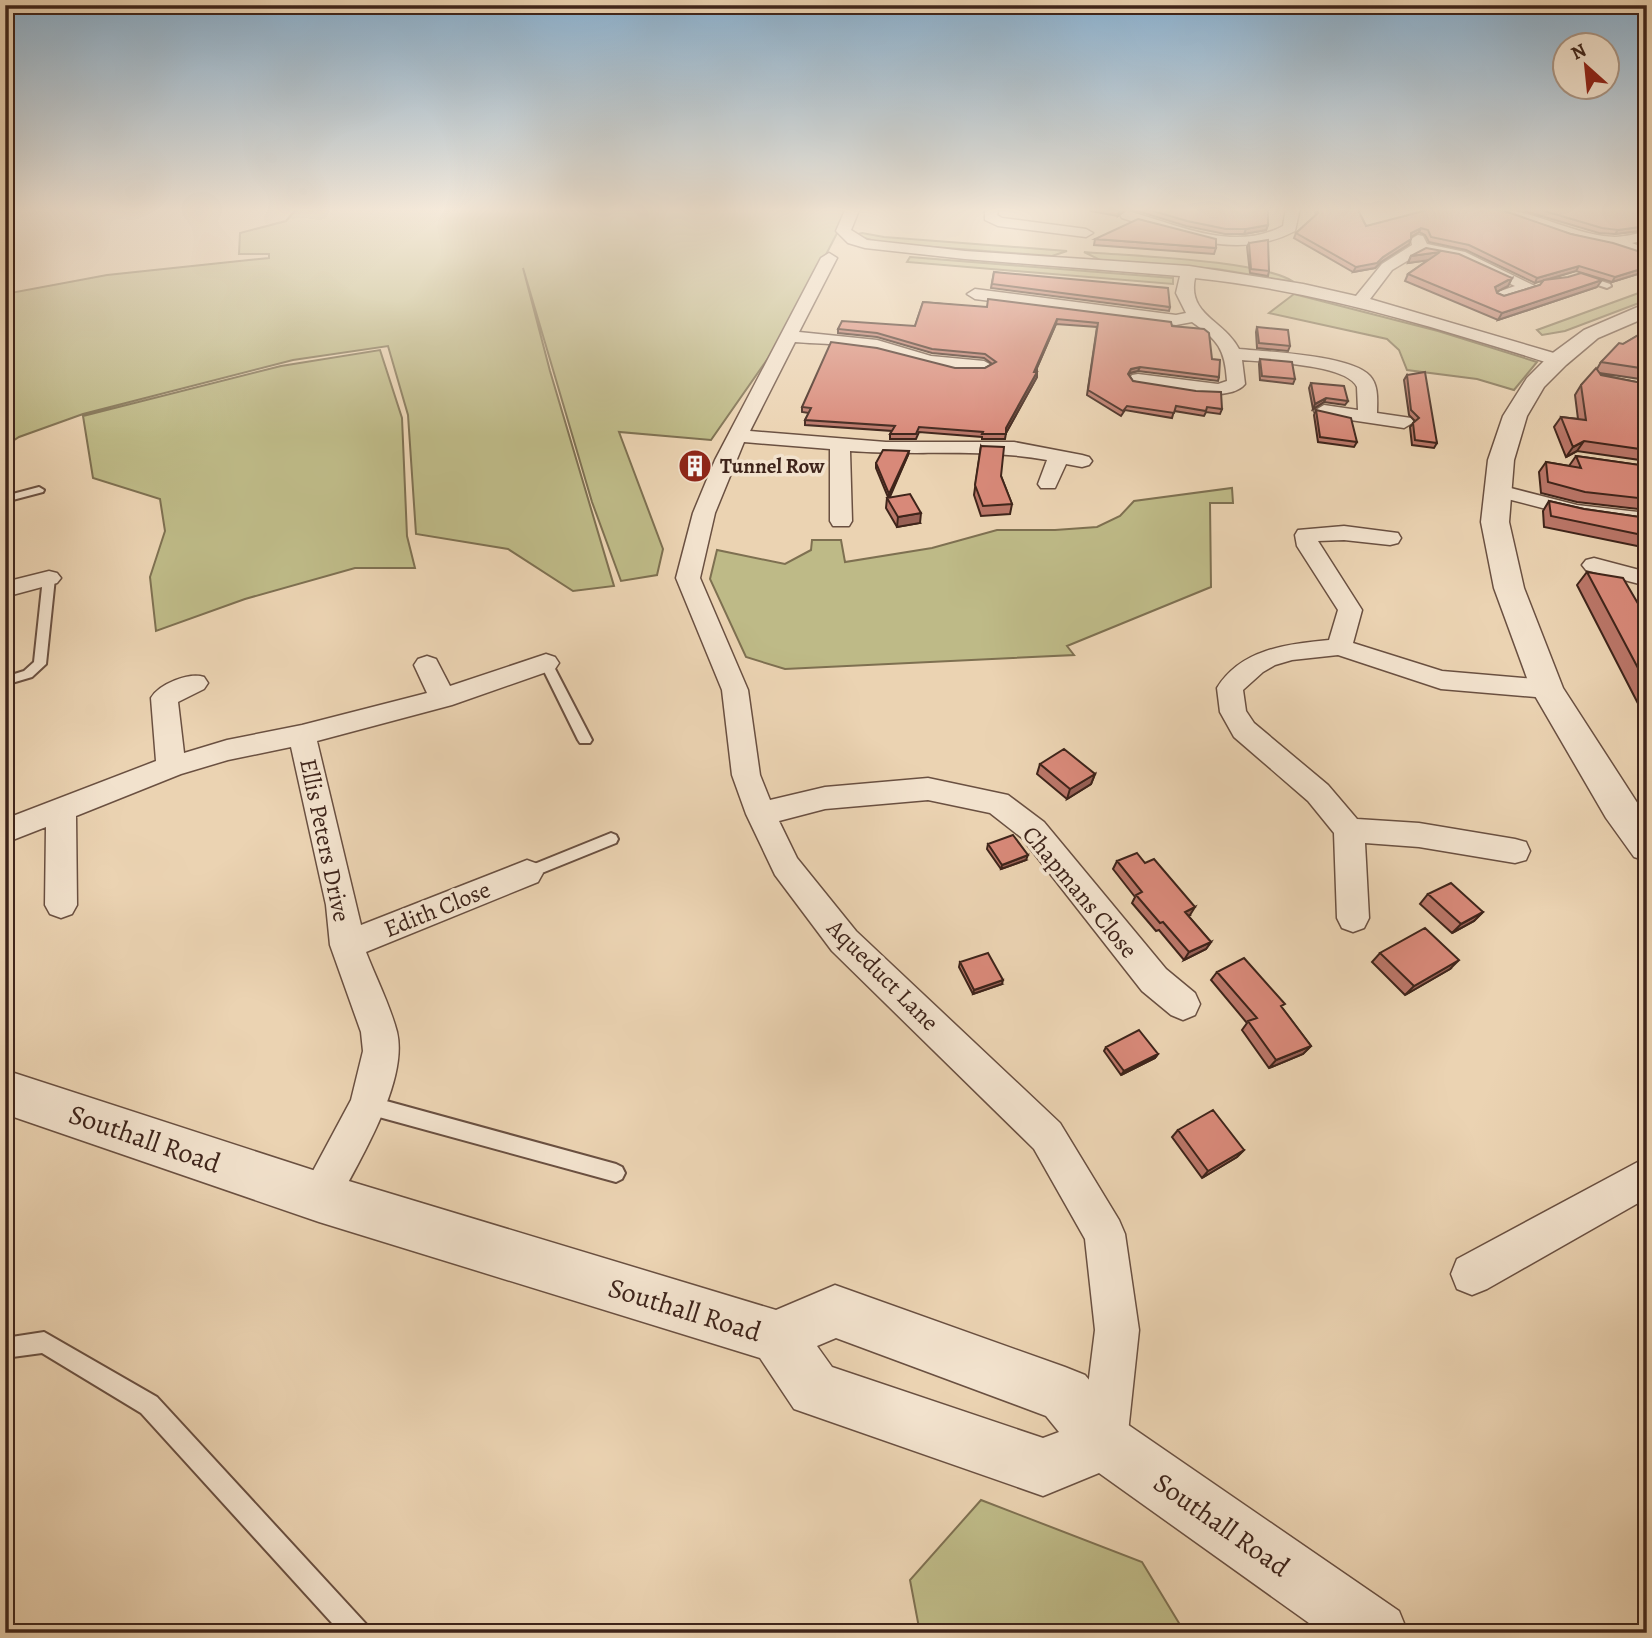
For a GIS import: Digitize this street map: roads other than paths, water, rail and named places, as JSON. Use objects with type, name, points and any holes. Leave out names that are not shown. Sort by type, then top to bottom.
[{"type":"street","name":"Aqueduct Lane","points":[[815,284],[725,460],[704,513],[688,578],[735,690],[746,775],[786,866],[844,941],[1047,1136],[1105,1234],[1117,1330],[1104,1442]]},
{"type":"street","points":[[1138,379],[1219,390],[1236,384],[1234,354],[1221,334],[1195,316],[1184,293],[1186,284]]},
{"type":"street","points":[[1281,284],[1360,301],[1558,360]]},
{"type":"street","points":[[1360,301],[1373,284]]},
{"type":"street","points":[[1501,296],[1534,284]]},
{"type":"street","points":[[975,294],[1175,320],[1195,316]]},
{"type":"street","points":[[1647,309],[1591,334],[1558,360],[1535,383],[1515,416],[1501,460],[1495,522],[1509,588],[1547,689],[1619,808],[1647,846]]},
{"type":"street","points":[[789,336],[877,345],[929,361],[984,366]]},
{"type":"street","points":[[1234,354],[1328,365],[1360,375],[1366,382],[1368,417]]},
{"type":"street","points":[[1324,411],[1404,422]]},
{"type":"street","points":[[739,436],[886,448],[1014,448],[1082,461]]},
{"type":"street","points":[[840,445],[841,521]]},
{"type":"street","points":[[1048,484],[1059,457]]},
{"type":"street","points":[[1499,491],[1577,511],[1647,520]]},
{"type":"street","points":[[1339,647],[1350,610],[1308,546],[1306,535],[1344,533],[1390,538]]},
{"type":"street","points":[[1594,565],[1647,579]]},
{"type":"street","points":[[5,590],[49,578]]},
{"type":"street","points":[[1353,918],[1349,830],[1318,793],[1244,730],[1233,712],[1230,688],[1247,668],[1274,656],[1339,647],[1441,680],[1547,689]]},
{"type":"street","points":[[302,734],[443,698],[546,663]]},
{"type":"street","points":[[427,665],[443,698]]},
{"type":"street","points":[[171,767],[164,698],[195,683]]},
{"type":"street","name":"Ellis Peters Drive","points":[[5,831],[171,767],[227,750],[302,734],[342,905],[347,945],[379,1032],[379,1062],[368,1105],[319,1197]]},
{"type":"street","name":"Chapmans Close","points":[[761,814],[825,798],[928,789],[999,803],[1033,830],[1154,980],[1183,1004]]},
{"type":"street","points":[[61,811],[61,905]]},
{"type":"street","points":[[1349,830],[1419,835],[1516,851]]},
{"type":"street","name":"Edith Close","points":[[347,945],[527,873]]},
{"type":"street","name":"Southall Road","points":[[5,1091],[319,1197],[777,1337],[835,1311],[1065,1395],[1104,1442],[1377,1633]]},
{"type":"street","points":[[1472,1274],[1647,1176]]},
{"type":"street","points":[[777,1337],[814,1389],[1043,1467],[1104,1442]]},
{"type":"lane","points":[[1602,284],[1606,286]]},
{"type":"lane","points":[[5,499],[39,490]]},
{"type":"lane","points":[[5,681],[29,674],[40,664],[49,578]]},
{"type":"lane","points":[[546,663],[585,740]]},
{"type":"lane","points":[[527,873],[611,839]]},
{"type":"lane","points":[[368,1105],[616,1173]]},
{"type":"lane","points":[[5,1349],[44,1342],[149,1405],[358,1633]]},
{"type":"place","name":"Tunnel Row","points":[[695,466]]}]
